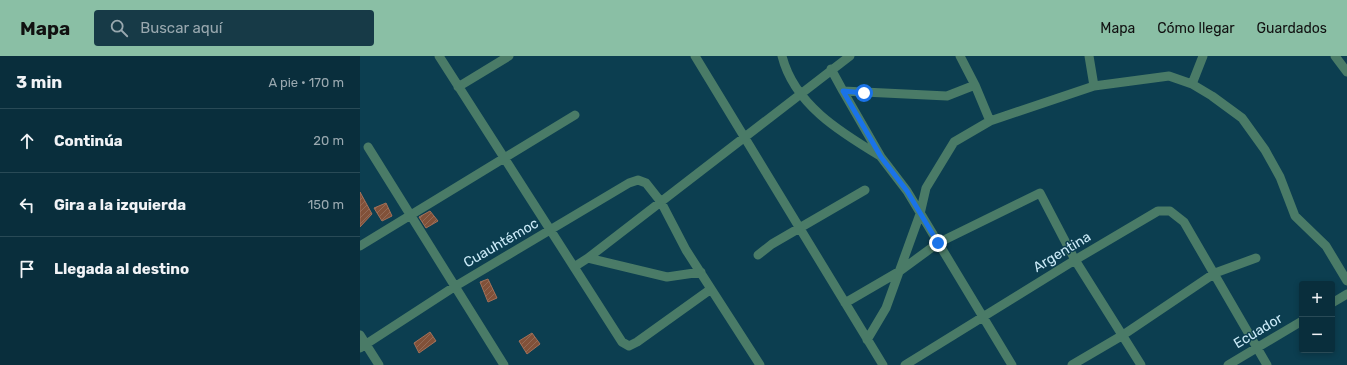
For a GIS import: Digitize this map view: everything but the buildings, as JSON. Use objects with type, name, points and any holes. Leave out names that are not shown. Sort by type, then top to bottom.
[{"type":"street","points":[[439,56],[549,230],[629,183],[638,180],[646,183],[661,202],[686,250],[760,365]]},
{"type":"street","points":[[458,87],[509,56]]},
{"type":"street","points":[[695,56],[883,365]]},
{"type":"street","points":[[782,56],[792,81],[800,95],[840,132],[881,157]]},
{"type":"street","points":[[574,267],[588,258],[850,56]]},
{"type":"street","points":[[961,56],[975,84],[990,121]]},
{"type":"street","points":[[1089,56],[1094,86]]},
{"type":"street","points":[[1192,84],[1203,56]]},
{"type":"street","points":[[1335,56],[1347,72]]},
{"type":"street","points":[[832,69],[881,157],[907,191],[1012,365]]},
{"type":"street","points":[[867,340],[886,308],[920,214],[926,188],[954,142],[990,121],[1094,86],[1169,76],[1192,84],[1212,96],[1242,118],[1265,150],[1280,177],[1295,216],[1326,246],[1347,281]]},
{"type":"street","points":[[843,91],[947,96],[975,84]]},
{"type":"street","points":[[360,246],[575,115]]},
{"type":"street","points":[[368,147],[504,365]]},
{"type":"street","points":[[758,255],[865,190]]},
{"type":"street","points":[[845,303],[900,271],[938,243],[1040,193],[1075,260],[1141,365]]},
{"type":"street","name":"Argentina","points":[[905,365],[983,316],[1158,211],[1170,211],[1184,222],[1215,273],[1256,348],[1267,365]]},
{"type":"street","name":"Cuauhtémoc","points":[[363,346],[454,287],[549,230],[622,342],[629,346],[637,342],[711,288]]},
{"type":"street","points":[[588,258],[667,277],[701,272]]},
{"type":"street","points":[[1072,365],[1123,335],[1215,273],[1256,258]]},
{"type":"street","points":[[1335,301],[1347,294]]},
{"type":"street","name":"Ecuador","points":[[1228,365],[1299,323]]},
{"type":"street","points":[[360,335],[363,346],[379,365]]},
{"type":"route","points":[[864,93],[843,91],[881,157],[907,191],[938,243]]}]
